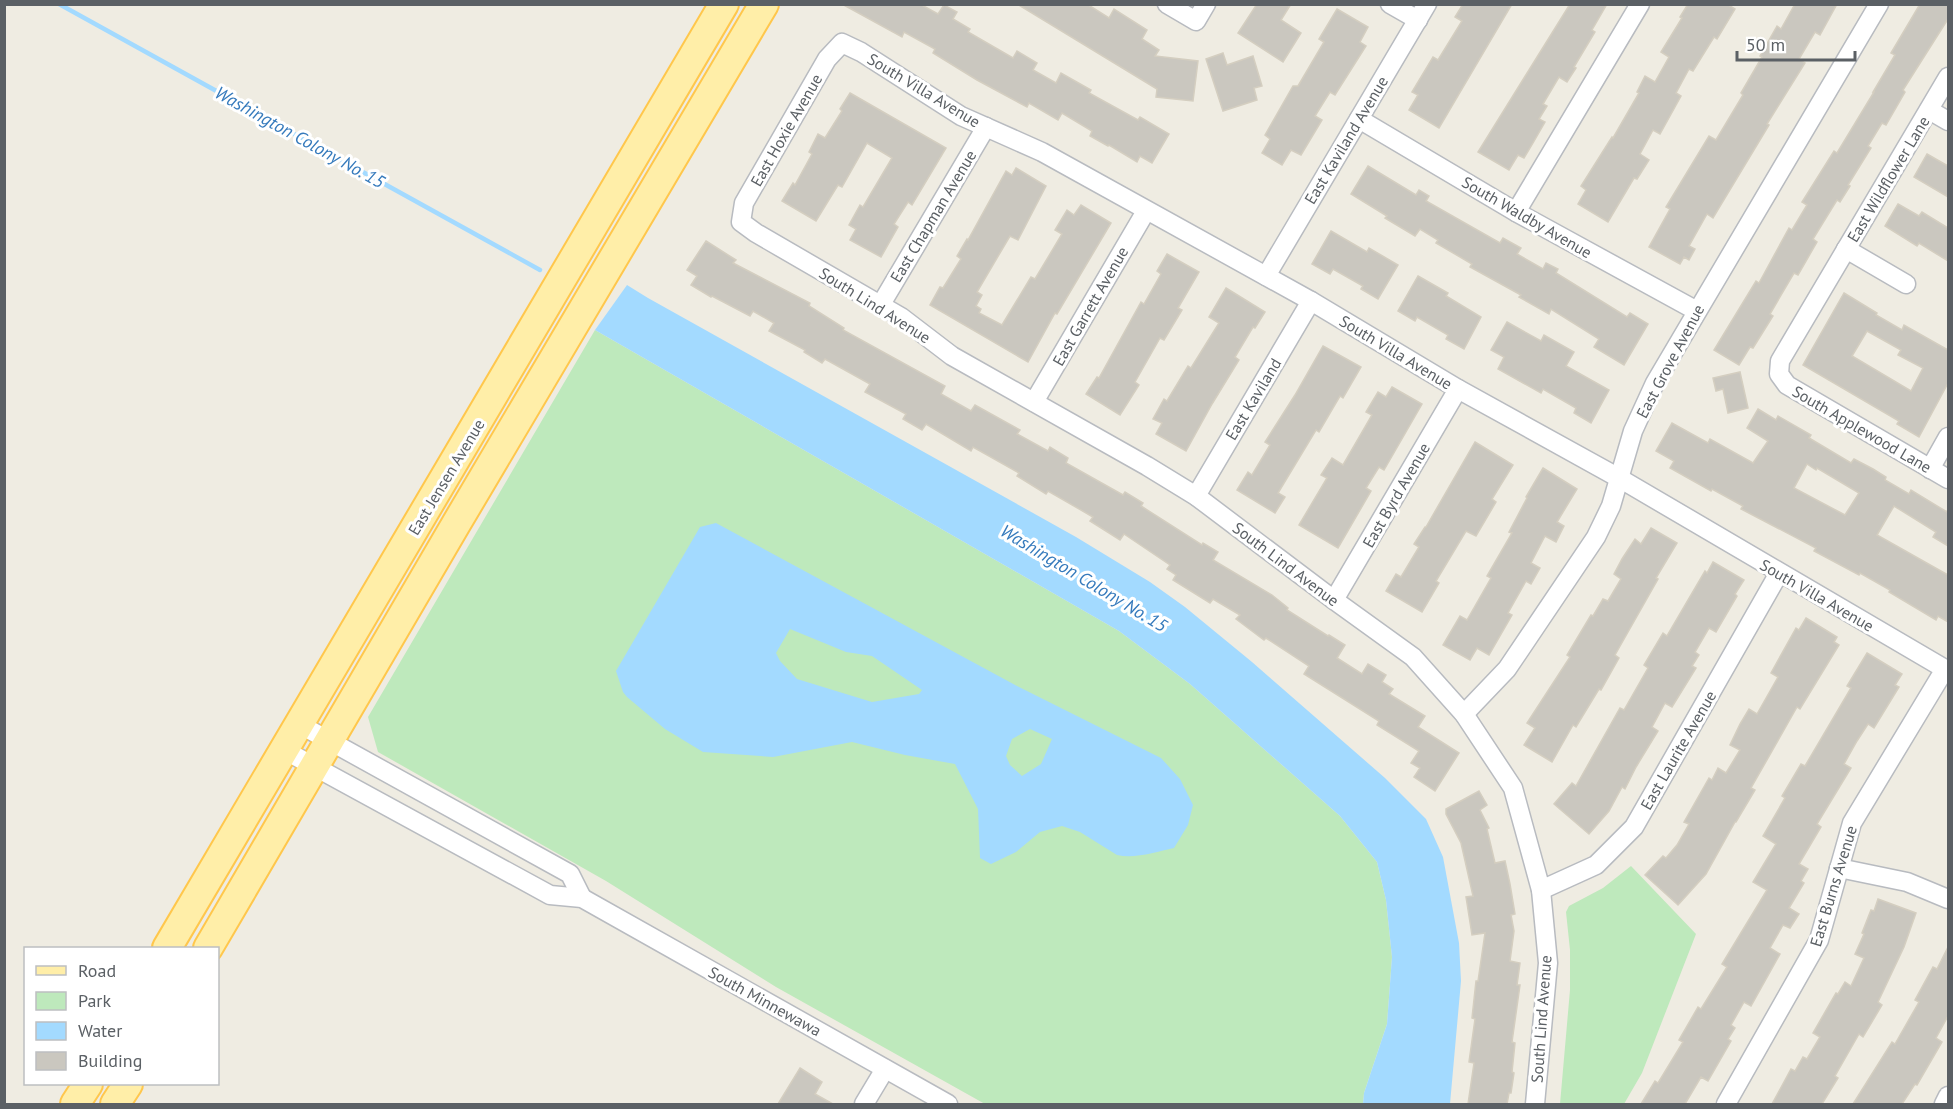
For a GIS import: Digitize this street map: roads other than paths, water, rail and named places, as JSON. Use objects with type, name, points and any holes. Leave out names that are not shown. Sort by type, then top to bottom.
[{"type":"main road","name":"East Jensen Avenue","points":[[168,947],[724,4]]},
{"type":"main road","name":"East Jensen Avenue","points":[[209,947],[764,4]]},
{"type":"main road","points":[[75,1104],[87,1085]]},
{"type":"main road","points":[[115,1104],[127,1085]]},
{"type":"street","points":[[1167,4],[1196,21],[1206,4]]},
{"type":"street","points":[[1390,4],[1422,12]]},
{"type":"street","points":[[1516,212],[1640,4]]},
{"type":"street","name":"East Grove Avenue","points":[[1464,714],[1507,669],[1596,537],[1611,506],[1633,431],[1655,383],[1879,4]]},
{"type":"street","name":"East Kaviland Avenue","points":[[1266,276],[1422,12]]},
{"type":"street","name":"South Villa Avenue","points":[[842,43],[861,52],[961,116],[1042,152],[1311,301],[1458,389],[1619,478],[1945,669]]},
{"type":"street","name":"East Hoxie Avenue","points":[[741,222],[744,203],[749,193],[826,59],[842,43]]},
{"type":"street","name":"East Wildflower Lane","points":[[1779,374],[1780,361],[1948,77]]},
{"type":"street","name":"East Wildflower Lane","points":[[1929,110],[1948,122]]},
{"type":"street","name":"South Waldby Avenue","points":[[1359,119],[1516,212],[1697,311]]},
{"type":"street","name":"East Chapman Avenue","points":[[880,306],[986,127]]},
{"type":"street","name":"East Garrett Avenue","points":[[1034,402],[1146,211]]},
{"type":"street","name":"South Lind Avenue","points":[[741,222],[901,318],[952,356],[1196,496],[1413,657],[1464,714],[1513,788],[1541,890],[1548,963],[1535,1104]]},
{"type":"street","name":"East Wildflower Lane","points":[[1846,249],[1906,284]]},
{"type":"street","name":"East Kaviland","points":[[1196,496],[1311,301]]},
{"type":"street","name":"South Applewood Lane","points":[[1779,374],[1787,386],[1948,479]]},
{"type":"street","name":"East Byrd Avenue","points":[[1334,600],[1458,389]]},
{"type":"street","points":[[1930,469],[1948,437]]},
{"type":"street","name":"East Laurite Avenue","points":[[1541,890],[1596,865],[1634,827],[1779,573]]},
{"type":"street","name":"East Burns Avenue","points":[[1725,1104],[1819,940],[1852,823],[1945,669]]},
{"type":"street","points":[[299,724],[570,874],[582,898]]},
{"type":"street","name":"South Minnewawa","points":[[284,750],[550,895],[582,898],[948,1104]]},
{"type":"street","points":[[1839,868],[1907,882],[1948,899]]},
{"type":"street","points":[[864,1104],[885,1069]]},
{"type":"street","points":[[1944,1104],[1948,1096]]},
{"type":"water","points":[[627,285],[1076,537],[1150,582],[1185,607],[1252,662],[1385,778],[1426,819],[1443,857],[1459,943],[1461,981],[1450,1104],[1363,1104],[1364,1093],[1387,1024],[1392,957],[1386,900],[1377,862],[1340,816],[1190,684],[1119,631],[595,330]]},
{"type":"water","points":[[716,523],[1017,686],[1161,758],[1180,779],[1193,805],[1188,825],[1174,848],[1138,856],[1117,855],[1080,832],[1062,826],[1040,832],[1016,852],[991,864],[980,858],[978,809],[955,764],[852,742],[773,757],[703,752],[665,729],[627,697],[616,671],[700,527]],"holes":[[[790,629],[846,652],[872,656],[922,690],[919,694],[872,702],[797,679],[780,661],[776,653]],[[1030,729],[1052,739],[1041,764],[1022,776],[1010,765],[1006,756],[1012,739]]]},
{"type":"waterway","name":"Washington Colony No. 15","points":[[59,4],[540,270]]}]
